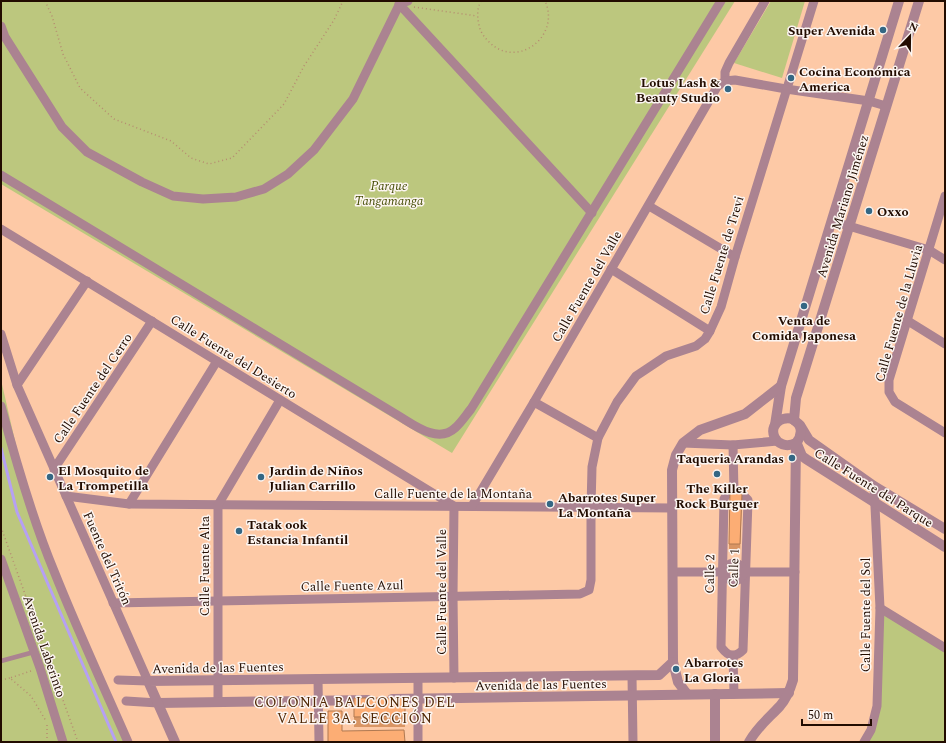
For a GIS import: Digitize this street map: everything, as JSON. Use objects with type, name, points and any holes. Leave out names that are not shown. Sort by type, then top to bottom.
[{"type":"street","points":[[1,175],[399,416],[427,432],[443,435],[454,429],[471,409],[721,1]]},
{"type":"street","name":"Calle Fuente del Valle","points":[[472,506],[649,206],[717,87],[725,81],[725,72],[729,63],[766,1]]},
{"type":"street","name":"Calle Fuente de Trevi","points":[[589,590],[592,580],[592,467],[598,438],[617,402],[636,376],[666,356],[696,346],[705,339],[710,330],[721,307],[786,89],[814,1]]},
{"type":"street","name":"Avenida Mariano Jiménez","points":[[777,441],[774,433],[781,386],[899,1]]},
{"type":"street","name":"Avenida Mariano Jiménez","points":[[749,742],[754,733],[780,706],[789,693],[793,680],[796,443],[799,440],[801,432],[796,422],[796,398],[918,1]]},
{"type":"street","points":[[400,3],[592,213]]},
{"type":"street","points":[[400,3],[411,4]]},
{"type":"street","points":[[1,26],[6,37],[62,127],[87,152],[142,182],[172,196],[204,199],[236,197],[264,188],[288,174],[314,150],[353,99],[400,3]]},
{"type":"street","points":[[725,81],[734,80],[868,101],[886,106]]},
{"type":"street","name":"Calle Fuente de la Lluvia","points":[[945,196],[890,380],[889,392],[895,402],[945,432]]},
{"type":"street","points":[[649,206],[735,257]]},
{"type":"street","points":[[832,221],[929,250],[945,260]]},
{"type":"street","name":"Calle Fuente del Desierto","points":[[1,229],[454,506]]},
{"type":"street","points":[[611,269],[710,330]]},
{"type":"street","points":[[17,385],[87,281]]},
{"type":"street","name":"Calle Fuente del Cerro","points":[[54,469],[152,321]]},
{"type":"street","points":[[908,322],[945,344]]},
{"type":"street","name":"Fuente del Tritón","points":[[1,334],[17,385],[148,681]]},
{"type":"street","points":[[129,504],[217,361]]},
{"type":"street","points":[[687,694],[678,682],[673,662],[672,470],[676,455],[683,443],[700,430],[745,414],[781,386]]},
{"type":"street","name":"Calle Fuente Alta","points":[[218,702],[218,505],[280,400]]},
{"type":"street","points":[[534,402],[598,438]]},
{"type":"street","points":[[1,406],[13,453],[54,571],[128,742]]},
{"type":"street","points":[[775,426],[781,419],[790,418],[796,422]]},
{"type":"street","name":"Calle Fuente del Parque","points":[[796,422],[809,440],[874,486],[945,529]]},
{"type":"street","points":[[683,443],[733,445],[777,441],[788,446],[796,443]]},
{"type":"street","name":"Calle Fuente del Parque","points":[[796,443],[802,456],[945,547]]},
{"type":"street","points":[[733,445],[734,492]]},
{"type":"street","points":[[796,478],[799,464],[803,461],[811,462]]},
{"type":"street","name":"Calle Fuente del Sol","points":[[864,742],[871,730],[877,706],[880,608],[874,486]]},
{"type":"street","name":"Calle 2","points":[[733,656],[726,654],[720,647],[724,572],[724,499],[725,496],[734,492]]},
{"type":"street","name":"Calle 1","points":[[733,656],[738,655],[743,650],[744,572],[748,500],[741,493],[734,492]]},
{"type":"street","name":"Calle Fuente de la Montaña","points":[[66,496],[129,504],[672,508]]},
{"type":"street","name":"Calle Fuente del Valle","points":[[454,506],[454,678]]},
{"type":"street","name":"Avenida Laberinto","points":[[1,561],[35,652],[63,742]]},
{"type":"street","points":[[673,572],[724,572],[733,564],[741,567],[744,572],[795,572]]},
{"type":"street","name":"Calle Fuente Azul","points":[[113,603],[580,594],[589,590]]},
{"type":"street","points":[[880,608],[945,648]]},
{"type":"street","points":[[733,656],[734,694]]},
{"type":"street","name":"Avenida de las Fuentes","points":[[118,680],[148,681],[632,676],[660,675],[673,662]]},
{"type":"street","points":[[632,676],[633,742]]},
{"type":"street","points":[[418,678],[418,742]]},
{"type":"street","points":[[318,679],[319,742]]},
{"type":"street","points":[[148,681],[175,742]]},
{"type":"street","name":"Avenida de las Fuentes","points":[[126,701],[158,703],[789,693]]},
{"type":"street","points":[[715,694],[715,742]]},
{"type":"lane","points":[[1,660],[35,652]]},
{"type":"path","points":[[45,1],[52,16],[63,54],[80,88],[114,120],[171,141],[192,158],[210,164],[232,158],[284,104],[304,66],[334,20],[343,1]]},
{"type":"path","points":[[481,1],[477,16],[479,28],[485,38],[493,46],[503,51],[515,52],[526,50],[536,44],[543,36],[548,25],[549,14],[545,1]]},
{"type":"path","points":[[411,4],[477,16]]},
{"type":"path","points":[[1,527],[78,742]]},
{"type":"path","points":[[1,680],[40,668]]},
{"type":"path","points":[[10,678],[31,696],[48,723],[47,742]]},
{"type":"green space","name":"Parque Tangamanga","points":[[1,1],[735,1],[452,453],[1,184]]},
{"type":"green space","points":[[771,1],[805,1],[782,78],[734,63]]},
{"type":"green space","points":[[1,380],[21,467],[37,518],[71,603],[132,742],[1,742]]},
{"type":"green space","points":[[880,608],[945,648],[945,742],[864,742],[877,706]]},
{"type":"building","points":[[730,491],[739,491],[742,493],[740,544],[729,544]]},
{"type":"building","points":[[354,698],[405,698],[405,716],[354,717]]},
{"type":"building","points":[[328,711],[342,711],[342,731],[404,730],[405,742],[328,742]]},
{"type":"waterway","points":[[1,448],[17,512],[116,742]]},
{"type":"place","name":"Super Avenida","points":[[883,30]]},
{"type":"place","name":"Cocina Económica America","points":[[791,78]]},
{"type":"place","name":"Lotus Lash & Beauty Studio","points":[[728,89]]},
{"type":"place","name":"Oxxo","points":[[869,211]]},
{"type":"place","name":"Venta de Comida Japonesa","points":[[804,306]]},
{"type":"place","name":"Taqueria Arandas","points":[[792,458]]},
{"type":"place","name":"The Killer Rock Burguer","points":[[717,474]]},
{"type":"place","name":"El Mosquito de La Trompetilla","points":[[50,477]]},
{"type":"place","name":"Jardin de Niños Julian Carrillo","points":[[261,477]]},
{"type":"place","name":"Abarrotes Super La Montaña","points":[[550,504]]},
{"type":"place","name":"Tatak ook Estancia Infantil","points":[[239,531]]},
{"type":"place","name":"Abarrotes La Gloria","points":[[676,669]]},
{"type":"district","name":"COLONIA BALCONES DEL VALLE 3A. SECCIÓN","points":[[355,710]]}]
